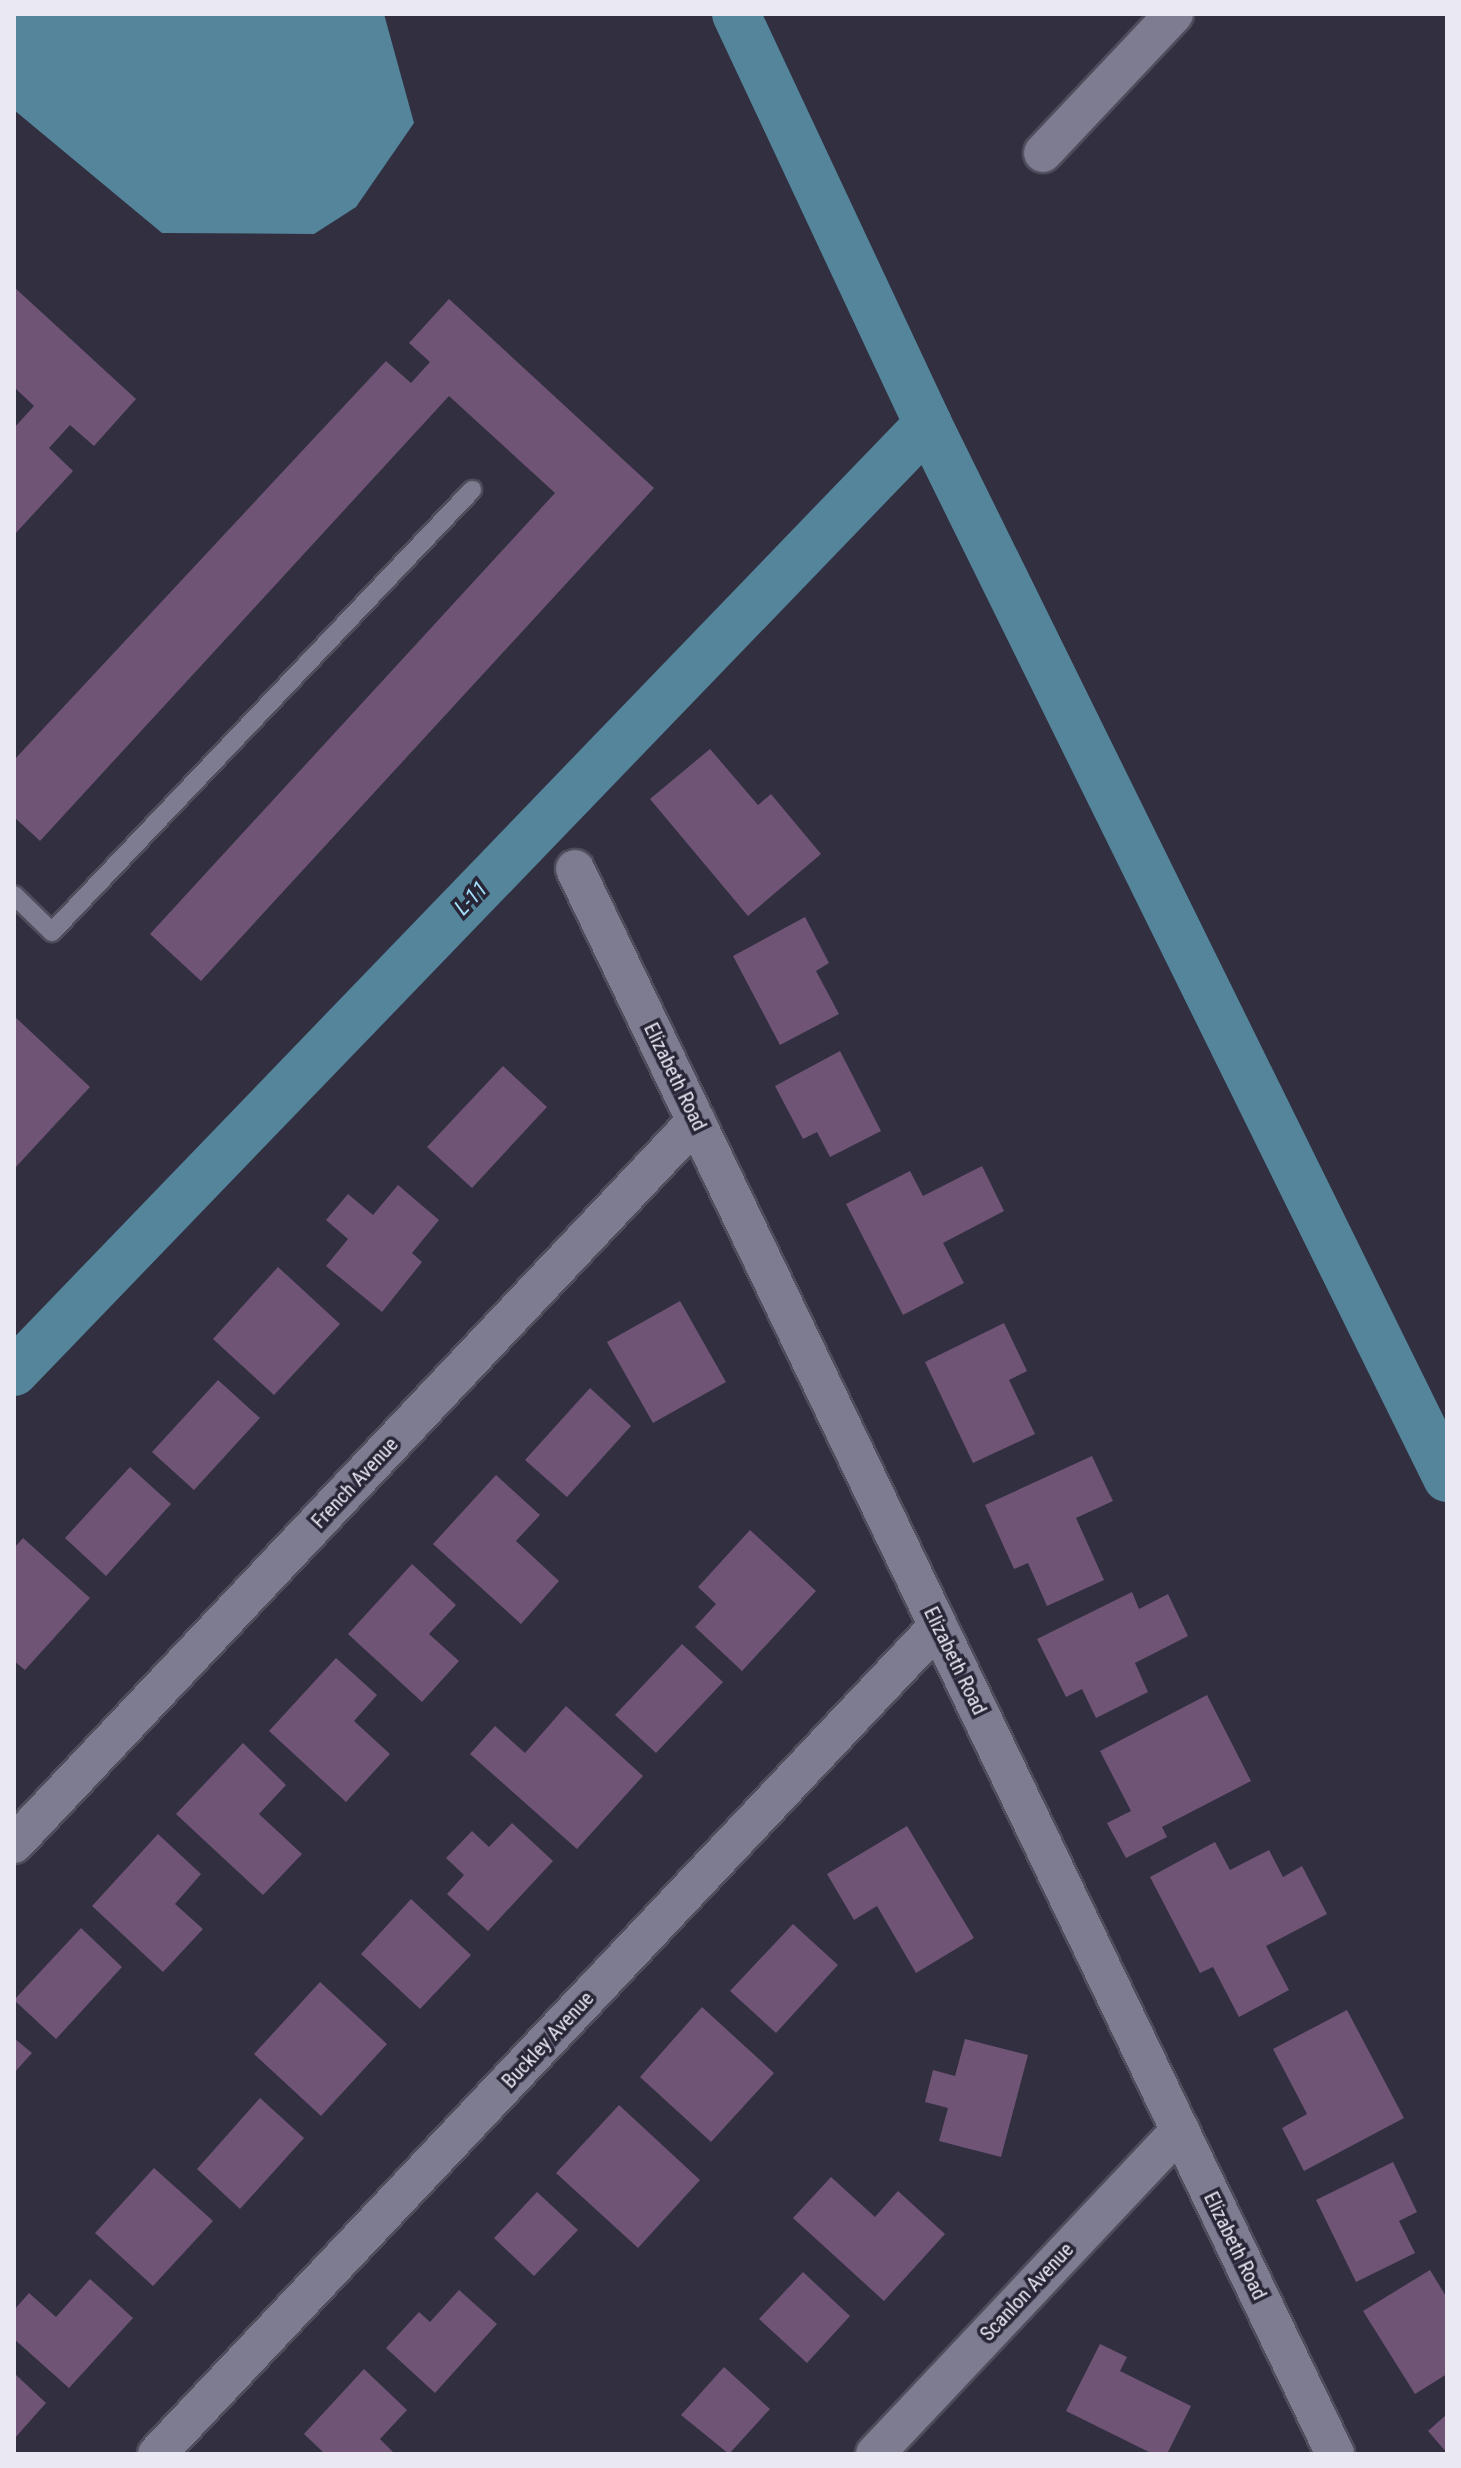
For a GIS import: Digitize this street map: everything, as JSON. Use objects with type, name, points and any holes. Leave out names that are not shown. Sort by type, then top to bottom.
[{"type":"street","points":[[1043,153],[1174,14]]},
{"type":"street","name":"Elizabeth Road","points":[[575,869],[1335,2454]]},
{"type":"street","name":"French Avenue","points":[[14,1844],[696,1121]]},
{"type":"street","name":"Buckley Avenue","points":[[157,2454],[938,1626]]},
{"type":"street","name":"Scanlon Avenue","points":[[875,2454],[1180,2130]]},
{"type":"lane","points":[[14,895],[52,932],[472,490]]},
{"type":"water","points":[[14,14],[384,14],[414,123],[356,207],[314,234],[162,233],[14,110]]},
{"type":"building","points":[[14,287],[136,399],[94,446],[70,425],[49,448],[73,471],[14,535],[14,428],[34,406],[14,387]]},
{"type":"building","points":[[449,299],[654,488],[201,981],[150,934],[555,493],[449,396],[40,841],[14,817],[14,760],[386,361],[411,383],[430,362],[409,343]]},
{"type":"building","points":[[710,749],[758,805],[771,794],[821,854],[748,916],[650,799]]},
{"type":"building","points":[[805,917],[829,963],[816,971],[839,1014],[780,1045],[733,956]]},
{"type":"building","points":[[14,1016],[90,1087],[14,1169]]},
{"type":"building","points":[[840,1051],[881,1131],[830,1157],[817,1132],[803,1139],[775,1086]]},
{"type":"building","points":[[503,1066],[547,1107],[472,1188],[427,1147]]},
{"type":"building","points":[[982,1166],[1004,1211],[943,1243],[964,1283],[903,1315],[846,1204],[910,1171],[923,1196]]},
{"type":"building","points":[[398,1185],[439,1220],[412,1253],[422,1262],[382,1312],[326,1266],[348,1239],[326,1220],[348,1194],[373,1215]]},
{"type":"building","points":[[278,1267],[340,1324],[274,1395],[213,1339]]},
{"type":"building","points":[[680,1301],[726,1382],[653,1423],[607,1342]]},
{"type":"building","points":[[1004,1323],[1027,1371],[1009,1380],[1035,1434],[973,1463],[925,1362]]},
{"type":"building","points":[[218,1380],[260,1418],[194,1490],[152,1452]]},
{"type":"building","points":[[590,1388],[631,1426],[567,1497],[525,1460]]},
{"type":"building","points":[[1092,1456],[1113,1501],[1076,1518],[1104,1580],[1047,1606],[1028,1563],[1014,1569],[985,1505]]},
{"type":"building","points":[[130,1467],[171,1504],[106,1576],[65,1538]]},
{"type":"building","points":[[496,1475],[540,1515],[516,1541],[559,1581],[521,1624],[433,1544]]},
{"type":"building","points":[[750,1530],[816,1591],[742,1671],[695,1627],[716,1604],[698,1587]]},
{"type":"building","points":[[23,1538],[90,1598],[25,1670],[14,1661],[14,1548]]},
{"type":"building","points":[[412,1564],[456,1605],[429,1634],[459,1661],[422,1702],[348,1634]]},
{"type":"building","points":[[1132,1592],[1139,1609],[1168,1594],[1188,1636],[1135,1663],[1148,1692],[1096,1718],[1082,1689],[1066,1697],[1037,1639]]},
{"type":"building","points":[[682,1644],[723,1682],[656,1753],[615,1715]]},
{"type":"building","points":[[336,1658],[377,1695],[354,1721],[390,1754],[346,1802],[269,1731]]},
{"type":"building","points":[[1207,1695],[1251,1781],[1162,1827],[1167,1837],[1126,1858],[1107,1823],[1131,1811],[1100,1751]]},
{"type":"building","points":[[566,1706],[643,1776],[577,1849],[470,1754],[495,1726],[525,1753]]},
{"type":"building","points":[[243,1743],[286,1785],[259,1814],[302,1854],[263,1895],[176,1814]]},
{"type":"building","points":[[512,1823],[553,1861],[488,1931],[447,1894],[464,1875],[446,1858],[472,1831],[489,1847]]},
{"type":"building","points":[[907,1826],[974,1938],[916,1973],[877,1906],[854,1920],[827,1874]]},
{"type":"building","points":[[158,1834],[201,1874],[175,1904],[203,1929],[163,1972],[92,1906]]},
{"type":"building","points":[[1215,1842],[1230,1870],[1269,1850],[1283,1877],[1302,1866],[1327,1914],[1266,1946],[1289,1990],[1239,2017],[1213,1967],[1200,1973],[1150,1877]]},
{"type":"building","points":[[411,1899],[471,1955],[420,2009],[361,1954]]},
{"type":"building","points":[[793,1924],[838,1965],[776,2033],[730,1991]]},
{"type":"building","points":[[81,1928],[122,1967],[56,2039],[14,2000]]},
{"type":"building","points":[[320,1982],[387,2044],[321,2116],[254,2054]]},
{"type":"building","points":[[702,2007],[774,2073],[711,2142],[640,2077]]},
{"type":"building","points":[[1347,2010],[1404,2118],[1304,2171],[1282,2128],[1307,2114],[1273,2049]]},
{"type":"building","points":[[14,2038],[32,2053],[14,2073]]},
{"type":"building","points":[[965,2039],[1028,2055],[1001,2157],[939,2141],[948,2108],[925,2102],[933,2070],[955,2076]]},
{"type":"building","points":[[260,2098],[304,2138],[240,2209],[197,2169]]},
{"type":"building","points":[[619,2105],[700,2180],[638,2248],[556,2173]]},
{"type":"building","points":[[1393,2162],[1417,2212],[1399,2221],[1415,2253],[1356,2282],[1316,2200]]},
{"type":"building","points":[[154,2168],[213,2221],[153,2286],[95,2233]]},
{"type":"building","points":[[831,2177],[875,2217],[898,2191],[945,2234],[884,2301],[793,2218]]},
{"type":"building","points":[[537,2192],[578,2230],[534,2276],[494,2238]]},
{"type":"building","points":[[1430,2270],[1447,2298],[1447,2374],[1415,2394],[1363,2311]]},
{"type":"building","points":[[803,2272],[850,2316],[807,2363],[759,2319]]},
{"type":"building","points":[[90,2279],[133,2318],[69,2388],[14,2339],[14,2310],[29,2293],[56,2317]]},
{"type":"building","points":[[459,2290],[497,2324],[435,2393],[386,2348],[419,2312],[430,2322]]},
{"type":"building","points":[[1100,2344],[1127,2357],[1120,2371],[1191,2406],[1167,2454],[1153,2454],[1066,2411]]},
{"type":"building","points":[[724,2367],[770,2409],[729,2454],[681,2415]]},
{"type":"building","points":[[364,2369],[407,2410],[380,2439],[395,2454],[325,2454],[304,2434]]},
{"type":"building","points":[[14,2373],[46,2403],[14,2439]]},
{"type":"building","points":[[1447,2414],[1447,2453],[1428,2431]]},
{"type":"waterway","points":[[736,14],[928,424],[1447,1478]]},
{"type":"waterway","name":"L-11","points":[[14,1372],[928,424]]}]
